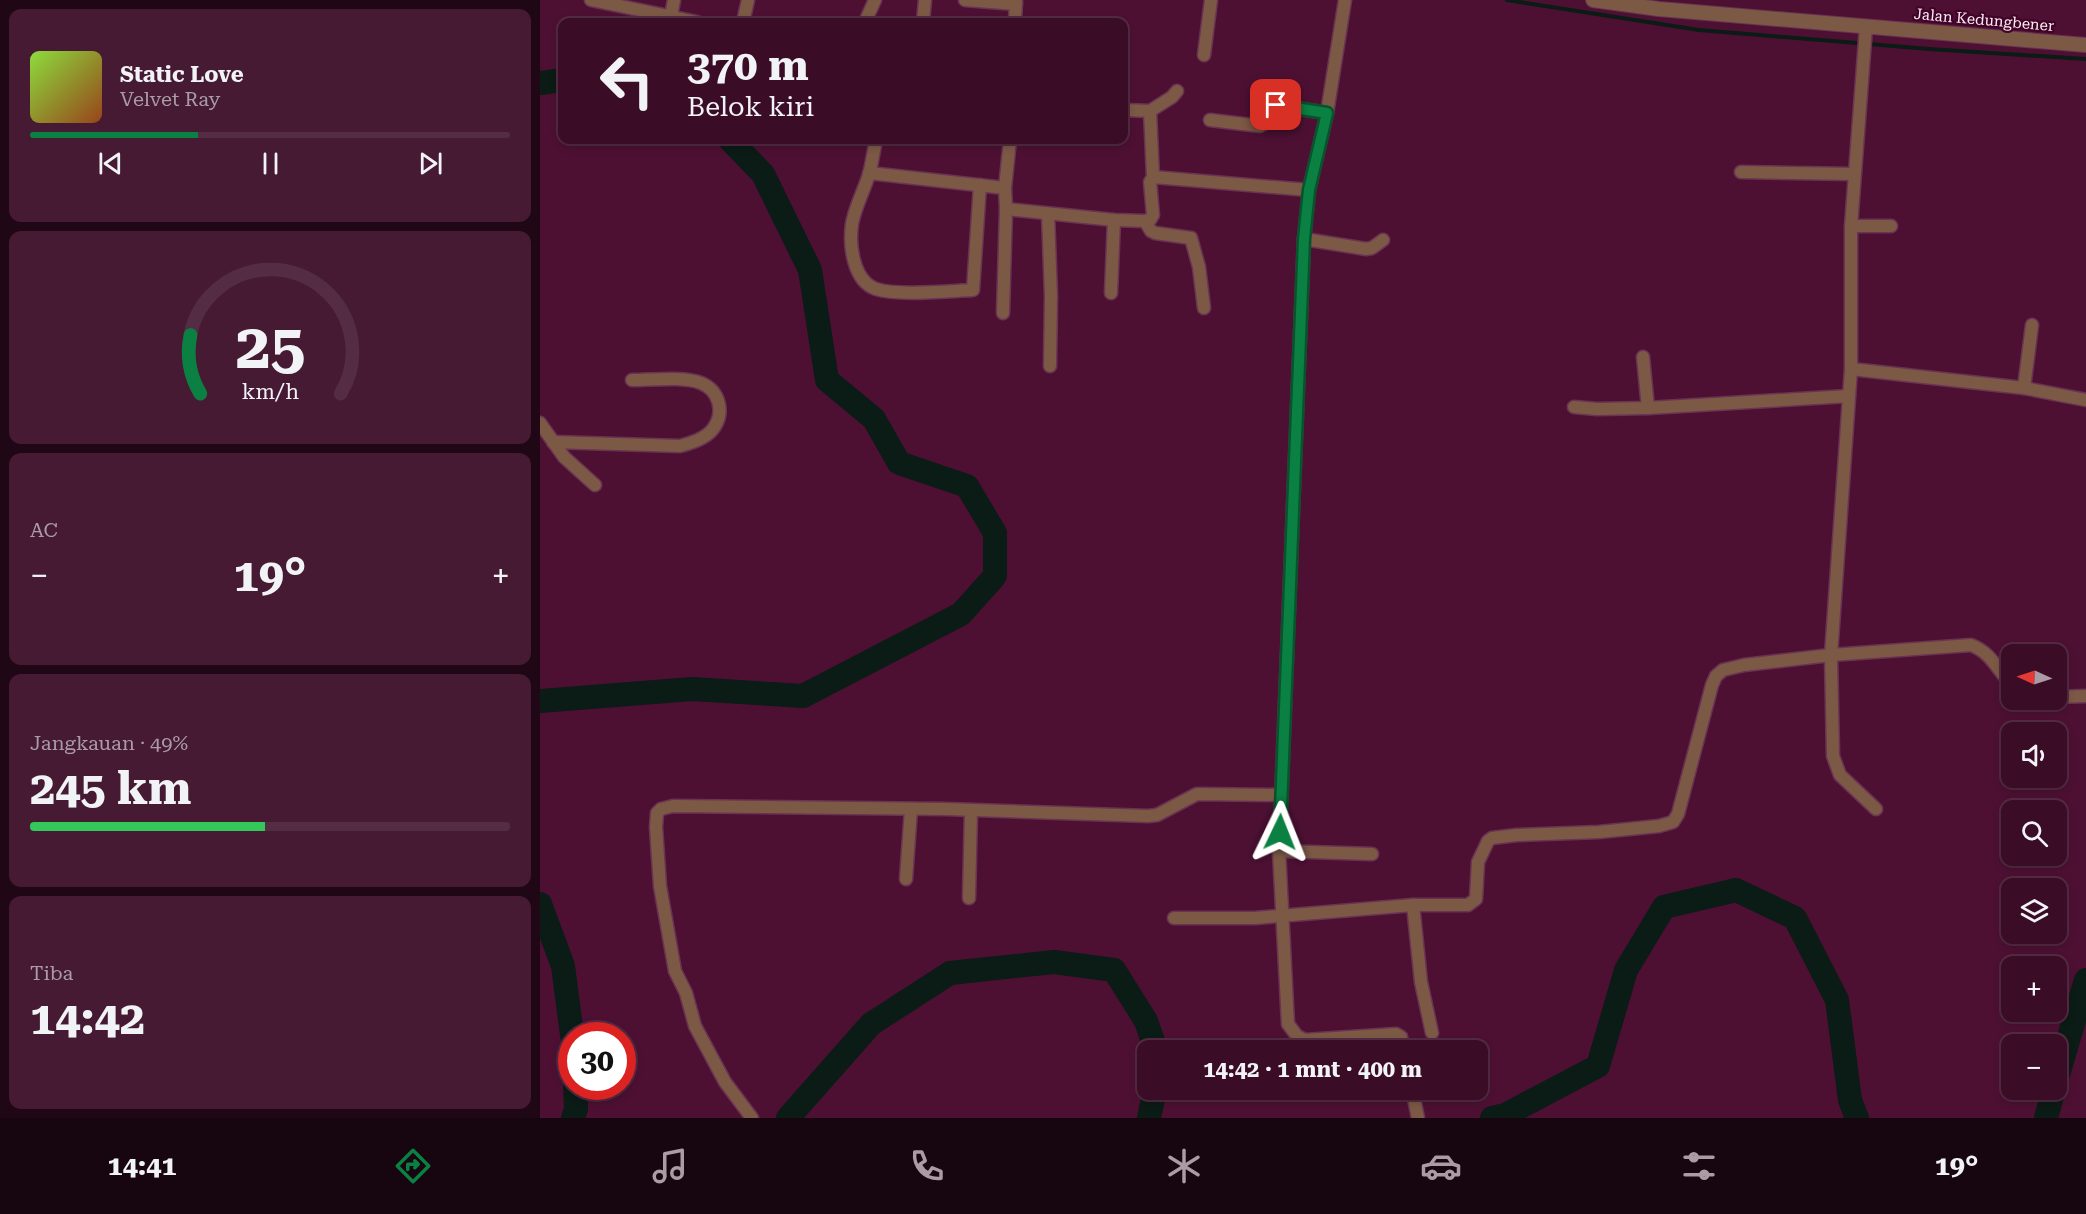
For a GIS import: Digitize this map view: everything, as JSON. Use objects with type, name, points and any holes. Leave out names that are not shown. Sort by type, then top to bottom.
[{"type":"street","points":[[591,0],[680,18]]},
{"type":"street","points":[[671,16],[674,0]]},
{"type":"street","points":[[743,18],[748,0]]},
{"type":"street","points":[[867,18],[875,0]]},
{"type":"street","points":[[923,18],[925,0]]},
{"type":"street","points":[[965,0],[1016,2],[1015,18]]},
{"type":"street","points":[[1204,55],[1211,0]]},
{"type":"street","points":[[1345,0],[1327,113],[1309,190],[1304,239],[1279,851],[1282,915],[1288,1024],[1292,1031],[1305,1040],[1396,1034],[1402,1040]]},
{"type":"street","name":"Jalan Kedungbener","points":[[1593,0],[1866,31],[2086,45]]},
{"type":"street","points":[[1866,31],[1851,225],[1851,369],[1831,655],[1833,756],[1840,775],[1876,809]]},
{"type":"street","points":[[1128,110],[1150,111],[1172,97],[1177,91]]},
{"type":"street","points":[[1210,120],[1260,126],[1265,123],[1269,108],[1276,105],[1327,113]]},
{"type":"street","points":[[1006,209],[1114,220],[1150,220],[1153,215],[1150,182],[1153,177],[1150,111]]},
{"type":"street","points":[[875,144],[869,173],[852,224],[853,254],[858,273],[867,285],[876,289],[893,292],[973,291],[980,185]]},
{"type":"street","points":[[1003,313],[1005,188],[1010,144]]},
{"type":"street","points":[[1741,172],[1854,174]]},
{"type":"street","points":[[869,173],[1005,188]]},
{"type":"street","points":[[1153,177],[1309,190]]},
{"type":"street","points":[[1048,214],[1051,296],[1050,366]]},
{"type":"street","points":[[1112,293],[1114,220]]},
{"type":"street","points":[[1145,221],[1155,233],[1191,238],[1199,271],[1203,308]]},
{"type":"street","points":[[1851,225],[1892,226]]},
{"type":"street","points":[[1304,239],[1366,249],[1372,248],[1383,240]]},
{"type":"street","points":[[2024,388],[2032,325]]},
{"type":"street","points":[[1643,357],[1648,408]]},
{"type":"street","points":[[1851,369],[2024,388],[2086,400]]},
{"type":"street","points":[[553,441],[680,446],[695,441],[712,430],[718,419],[720,406],[718,397],[701,383],[632,380]]},
{"type":"street","points":[[1574,407],[1648,408],[1849,396]]},
{"type":"street","points":[[540,423],[564,457],[595,485]]},
{"type":"street","points":[[1174,918],[1255,918],[1413,905],[1468,905],[1476,899],[1478,862],[1488,841],[1492,838],[1599,832],[1659,826],[1673,822],[1678,814],[1712,686],[1716,676],[1723,670],[1744,665],[1831,655],[1971,645],[1983,649],[2001,671]]},
{"type":"street","points":[[2067,697],[2086,696]]},
{"type":"street","points":[[752,1118],[725,1082],[695,1026],[686,993],[675,971],[660,886],[656,827],[657,813],[662,809],[673,806],[911,809],[1148,816],[1157,815],[1197,794],[1281,795]]},
{"type":"street","points":[[906,879],[911,809]]},
{"type":"street","points":[[969,898],[971,810]]},
{"type":"street","points":[[1279,851],[1372,854]]},
{"type":"street","points":[[1413,905],[1421,982],[1432,1033]]},
{"type":"street","points":[[1414,1100],[1418,1116]]},
{"type":"waterway","points":[[1507,0],[1699,30],[2086,59]]},
{"type":"waterway","points":[[540,83],[558,81]]},
{"type":"waterway","points":[[540,701],[692,689],[803,696],[961,614],[995,576],[995,533],[967,486],[899,463],[874,419],[827,380],[810,270],[763,174],[734,144]]},
{"type":"waterway","points":[[1492,1118],[1505,1115],[1598,1066],[1626,970],[1664,907],[1736,890],[1795,918],[1837,1000],[1850,1100],[1857,1118]]},
{"type":"waterway","points":[[540,904],[563,966],[570,1022]]},
{"type":"waterway","points":[[788,1118],[871,1024],[950,973],[1054,962],[1114,970],[1146,1021],[1153,1040]]},
{"type":"waterway","points":[[2067,1044],[2086,980]]},
{"type":"waterway","points":[[573,1118],[576,1100]]},
{"type":"waterway","points":[[1149,1118],[1153,1100]]},
{"type":"waterway","points":[[2046,1118],[2051,1100]]},
{"type":"route","points":[[1276,105],[1327,113],[1309,190],[1304,239],[1280,832]]}]
